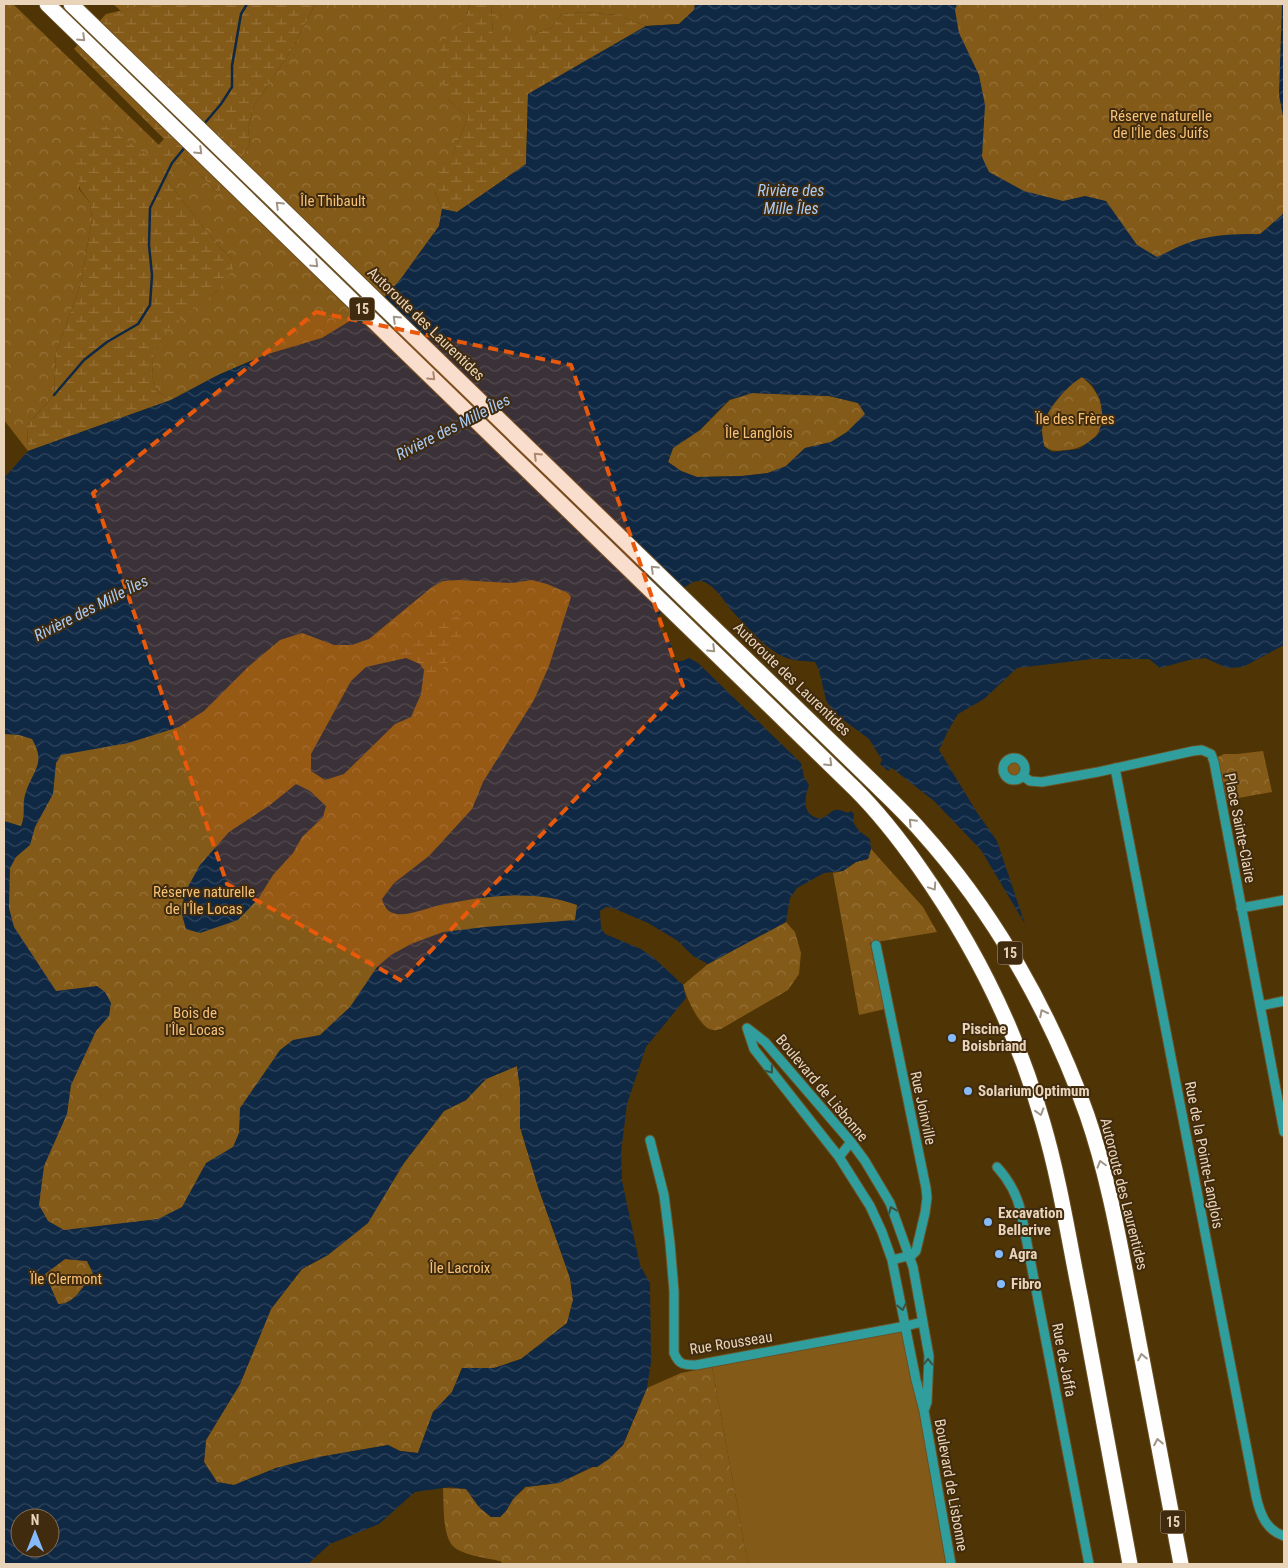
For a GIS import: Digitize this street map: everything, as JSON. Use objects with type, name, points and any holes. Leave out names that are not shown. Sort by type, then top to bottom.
[{"type":"highway","name":"15","points":[[47,4],[796,730],[881,816],[943,901],[996,997],[1034,1092],[1056,1172],[1130,1564]]},
{"type":"highway","name":"Autoroute des Laurentides","points":[[71,4],[876,785],[922,832],[956,874],[1016,963],[1045,1016],[1084,1108],[1107,1184],[1121,1247],[1181,1564]]},
{"type":"street","name":"Place Sainte-Claire","points":[[1116,768],[1193,751],[1202,750],[1211,754],[1260,1006],[1281,1100],[1284,1132]]},
{"type":"street","points":[[1023,776],[1030,781],[1042,782],[1116,768]]},
{"type":"street","name":"Rue de la Pointe-Langlois","points":[[1116,768],[1258,1503],[1261,1514],[1268,1526],[1276,1533],[1284,1536]]},
{"type":"street","points":[[1241,908],[1284,900]]},
{"type":"street","name":"Rue Joinville","points":[[876,945],[926,1188],[925,1213],[916,1251],[909,1256]]},
{"type":"street","points":[[1260,1006],[1284,1001]]},
{"type":"street","name":"Boulevard de Lisbonne","points":[[924,1410],[927,1402],[929,1356],[913,1267],[890,1203],[865,1160],[851,1142],[765,1042],[746,1028],[754,1049],[839,1157],[870,1206],[882,1232],[892,1260],[916,1380],[924,1410],[951,1564]]},
{"type":"street","name":"Rue Rousseau","points":[[650,1140],[664,1195],[674,1291],[674,1353],[678,1360],[686,1365],[696,1365],[922,1322]]},
{"type":"street","points":[[839,1157],[851,1142]]},
{"type":"street","name":"Rue de Jaffa","points":[[997,1166],[1011,1186],[1022,1212],[1089,1564]]},
{"type":"street","points":[[892,1260],[909,1256]]},
{"type":"highlighted area","points":[[316,312],[571,365],[683,686],[402,981],[227,884],[93,493]]},
{"type":"green space","points":[[4,4],[13,4],[159,145],[148,157],[99,121],[79,189],[90,203],[92,219],[81,283],[56,353],[54,395],[27,425],[28,451],[4,420]]},
{"type":"green space","points":[[113,4],[144,4],[121,11]]},
{"type":"green space","points":[[144,4],[315,4],[294,46],[254,106],[248,127],[250,145],[218,193],[185,159],[166,179],[215,242],[233,260],[233,270],[217,291],[166,330],[152,361],[153,381],[156,391],[171,400],[28,451],[27,425],[54,395],[56,353],[81,283],[92,219],[90,203],[80,189],[73,145],[83,123],[99,121],[148,156],[164,139],[74,49],[106,14]]},
{"type":"green space","name":"Île Thibault","points":[[315,4],[470,4],[465,18],[448,37],[447,98],[468,117],[435,192],[442,209],[439,226],[400,280],[378,304],[322,338],[265,355],[218,375],[171,400],[156,391],[153,381],[152,361],[166,329],[217,291],[233,260],[215,242],[166,179],[185,159],[218,193],[250,145],[248,127],[254,106],[294,46]]},
{"type":"green space","points":[[470,4],[491,4],[493,34],[534,34],[551,28],[562,14],[584,12],[617,15],[646,26],[528,94],[526,164],[457,212],[442,209],[435,192],[438,165],[453,154],[468,117],[447,98],[436,59],[447,37],[467,14]]},
{"type":"green space","points":[[491,4],[695,4],[694,10],[679,24],[646,26],[617,15],[584,12],[562,14],[551,28],[534,34],[493,34]]},
{"type":"green space","name":"Réserve naturelle de l'Île des Juifs","points":[[935,4],[1284,4],[1284,239],[1141,277],[978,198]]},
{"type":"green space","name":"Ïle des Frères","points":[[1082,377],[1099,398],[1102,421],[1099,431],[1092,440],[1081,446],[1059,451],[1049,449],[1044,446],[1043,423],[1057,400],[1070,386]]},
{"type":"green space","name":"Île Langlois","points":[[752,393],[829,396],[858,403],[866,414],[847,432],[831,442],[805,448],[786,466],[768,473],[742,476],[697,477],[681,471],[668,462],[673,448],[700,430],[730,400]]},
{"type":"green space","name":"Réserve naturelle de l'Île Locas","points":[[565,518],[600,888],[585,950],[189,1243],[41,1253],[4,963],[4,716],[235,644]]},
{"type":"green space","points":[[452,614],[461,619],[464,628],[435,683],[421,694],[424,670],[406,658],[387,663],[410,642]]},
{"type":"green space","points":[[1263,751],[1272,792],[1227,800],[1218,757],[1224,754]]},
{"type":"green space","points":[[1011,762],[1017,762],[1021,769],[1017,776],[1011,776],[1007,772],[1007,766]]},
{"type":"green space","points":[[871,849],[923,907],[937,932],[870,943],[885,1009],[859,1015],[833,873],[843,871],[856,862],[868,859]]},
{"type":"green space","points":[[786,922],[795,932],[801,953],[799,974],[788,990],[721,1029],[714,1030],[708,1028],[694,1012],[683,985],[708,964]]},
{"type":"green space","name":"Île Lacroix","points":[[517,1066],[520,1088],[520,1127],[538,1187],[570,1278],[573,1300],[567,1323],[521,1359],[494,1368],[462,1368],[452,1392],[433,1412],[418,1453],[400,1451],[388,1445],[319,1457],[276,1468],[234,1485],[217,1482],[204,1462],[206,1440],[240,1384],[271,1309],[302,1269],[328,1255],[444,1111],[466,1100],[486,1079]]},
{"type":"green space","name":"Ïle Clermont","points":[[65,1259],[87,1261],[93,1273],[74,1298],[58,1304],[45,1274]]},
{"type":"green space","points":[[903,1330],[951,1564],[748,1564],[712,1367]]},
{"type":"green space","points":[[712,1367],[748,1564],[503,1564],[500,1561],[467,1554],[452,1545],[445,1525],[443,1488],[466,1489],[479,1507],[491,1517],[500,1517],[513,1499],[526,1487],[559,1483],[593,1467],[623,1445],[647,1388],[681,1373]]},
{"type":"water","name":"Rivière des Mille Îles","points":[[695,4],[957,4],[955,10],[959,33],[979,75],[985,105],[982,157],[989,172],[1024,191],[1063,201],[1085,196],[1106,201],[1137,245],[1157,257],[1199,239],[1225,235],[1260,234],[1282,215],[1284,211],[1284,645],[1243,667],[1227,668],[1205,658],[1189,660],[1160,668],[1149,659],[1092,659],[1017,668],[984,699],[958,714],[939,750],[976,811],[997,841],[1025,924],[981,850],[934,801],[892,768],[888,771],[880,764],[882,760],[869,739],[834,713],[826,700],[819,670],[815,662],[799,661],[778,654],[746,626],[710,586],[700,581],[689,584],[670,600],[658,617],[658,625],[672,646],[670,657],[679,661],[689,658],[698,663],[801,763],[804,777],[809,785],[806,796],[806,808],[811,815],[821,818],[834,810],[848,813],[851,811],[854,814],[853,822],[859,831],[870,839],[871,849],[868,859],[856,862],[843,871],[824,873],[797,888],[790,898],[786,922],[708,964],[693,956],[678,941],[648,923],[613,908],[606,907],[600,911],[601,928],[605,934],[641,949],[655,959],[683,985],[686,998],[646,1047],[627,1104],[621,1153],[622,1181],[640,1265],[650,1283],[651,1362],[647,1388],[623,1445],[609,1459],[597,1467],[592,1467],[559,1483],[525,1487],[513,1499],[500,1517],[491,1517],[479,1507],[466,1489],[450,1487],[415,1492],[379,1524],[330,1544],[308,1564],[4,1564],[4,821],[21,826],[25,795],[37,767],[38,755],[32,739],[19,735],[4,734],[4,478],[28,451],[171,400],[218,375],[265,355],[322,338],[378,304],[400,280],[439,226],[442,209],[457,212],[526,164],[528,94],[646,26],[679,24],[694,10]],"holes":[[[1082,377],[1092,385],[1100,399],[1103,419],[1098,435],[1079,449],[1052,452],[1044,446],[1043,423],[1057,400],[1070,386]],[[752,393],[829,396],[858,403],[865,414],[847,432],[831,442],[805,448],[786,466],[768,473],[742,476],[697,477],[681,471],[668,462],[673,448],[700,430],[729,400]],[[532,580],[568,593],[571,597],[549,666],[534,700],[483,782],[472,809],[429,856],[394,883],[382,899],[387,909],[391,912],[404,914],[475,899],[510,896],[544,897],[577,905],[575,920],[443,932],[411,944],[391,955],[377,967],[350,1007],[320,1035],[293,1040],[280,1050],[240,1108],[239,1133],[233,1147],[206,1163],[182,1207],[158,1219],[64,1230],[48,1221],[39,1205],[44,1166],[67,1114],[71,1085],[96,1031],[109,1016],[111,1003],[105,992],[97,986],[56,991],[14,927],[9,908],[10,868],[16,857],[30,845],[35,827],[53,794],[56,763],[61,755],[128,743],[179,727],[204,711],[248,667],[280,640],[302,633],[334,645],[352,645],[369,639],[432,587],[443,581],[512,583]],[[517,1066],[520,1088],[520,1127],[538,1187],[570,1278],[573,1300],[567,1323],[521,1359],[494,1368],[462,1368],[452,1392],[433,1412],[418,1453],[400,1451],[388,1445],[319,1457],[276,1468],[234,1485],[217,1482],[204,1462],[206,1440],[240,1384],[271,1309],[302,1269],[328,1255],[368,1223],[404,1163],[444,1111],[466,1100],[486,1079]],[[65,1259],[87,1261],[93,1273],[74,1298],[58,1304],[45,1274]]]},
{"type":"water","points":[[1282,4],[1284,4],[1284,121],[1279,95]]},
{"type":"water","points":[[406,658],[420,664],[424,670],[421,694],[411,717],[395,724],[344,774],[325,780],[311,771],[311,754],[351,681],[366,667]]},
{"type":"water","points":[[296,784],[310,791],[326,806],[323,817],[302,837],[293,853],[273,875],[258,899],[238,920],[200,933],[186,929],[182,915],[184,894],[200,865],[229,832],[270,805]]},
{"type":"waterway","points":[[204,124],[232,87],[232,66],[241,14],[247,4]]},
{"type":"waterway","points":[[54,395],[84,360],[107,342],[138,324],[150,305],[152,275],[149,245],[150,208],[172,163],[186,146]]},
{"type":"place","name":"Piscine Boisbriand","points":[[952,1038]]},
{"type":"place","name":"Solarium Optimum","points":[[968,1091]]},
{"type":"place","name":"Excavation Bellerive","points":[[988,1222]]},
{"type":"place","name":"Agra","points":[[999,1254]]},
{"type":"place","name":"Fibro","points":[[1001,1284]]},
{"type":"park label","name":"Bois de l'Île Locas","points":[[195,1022]]}]
